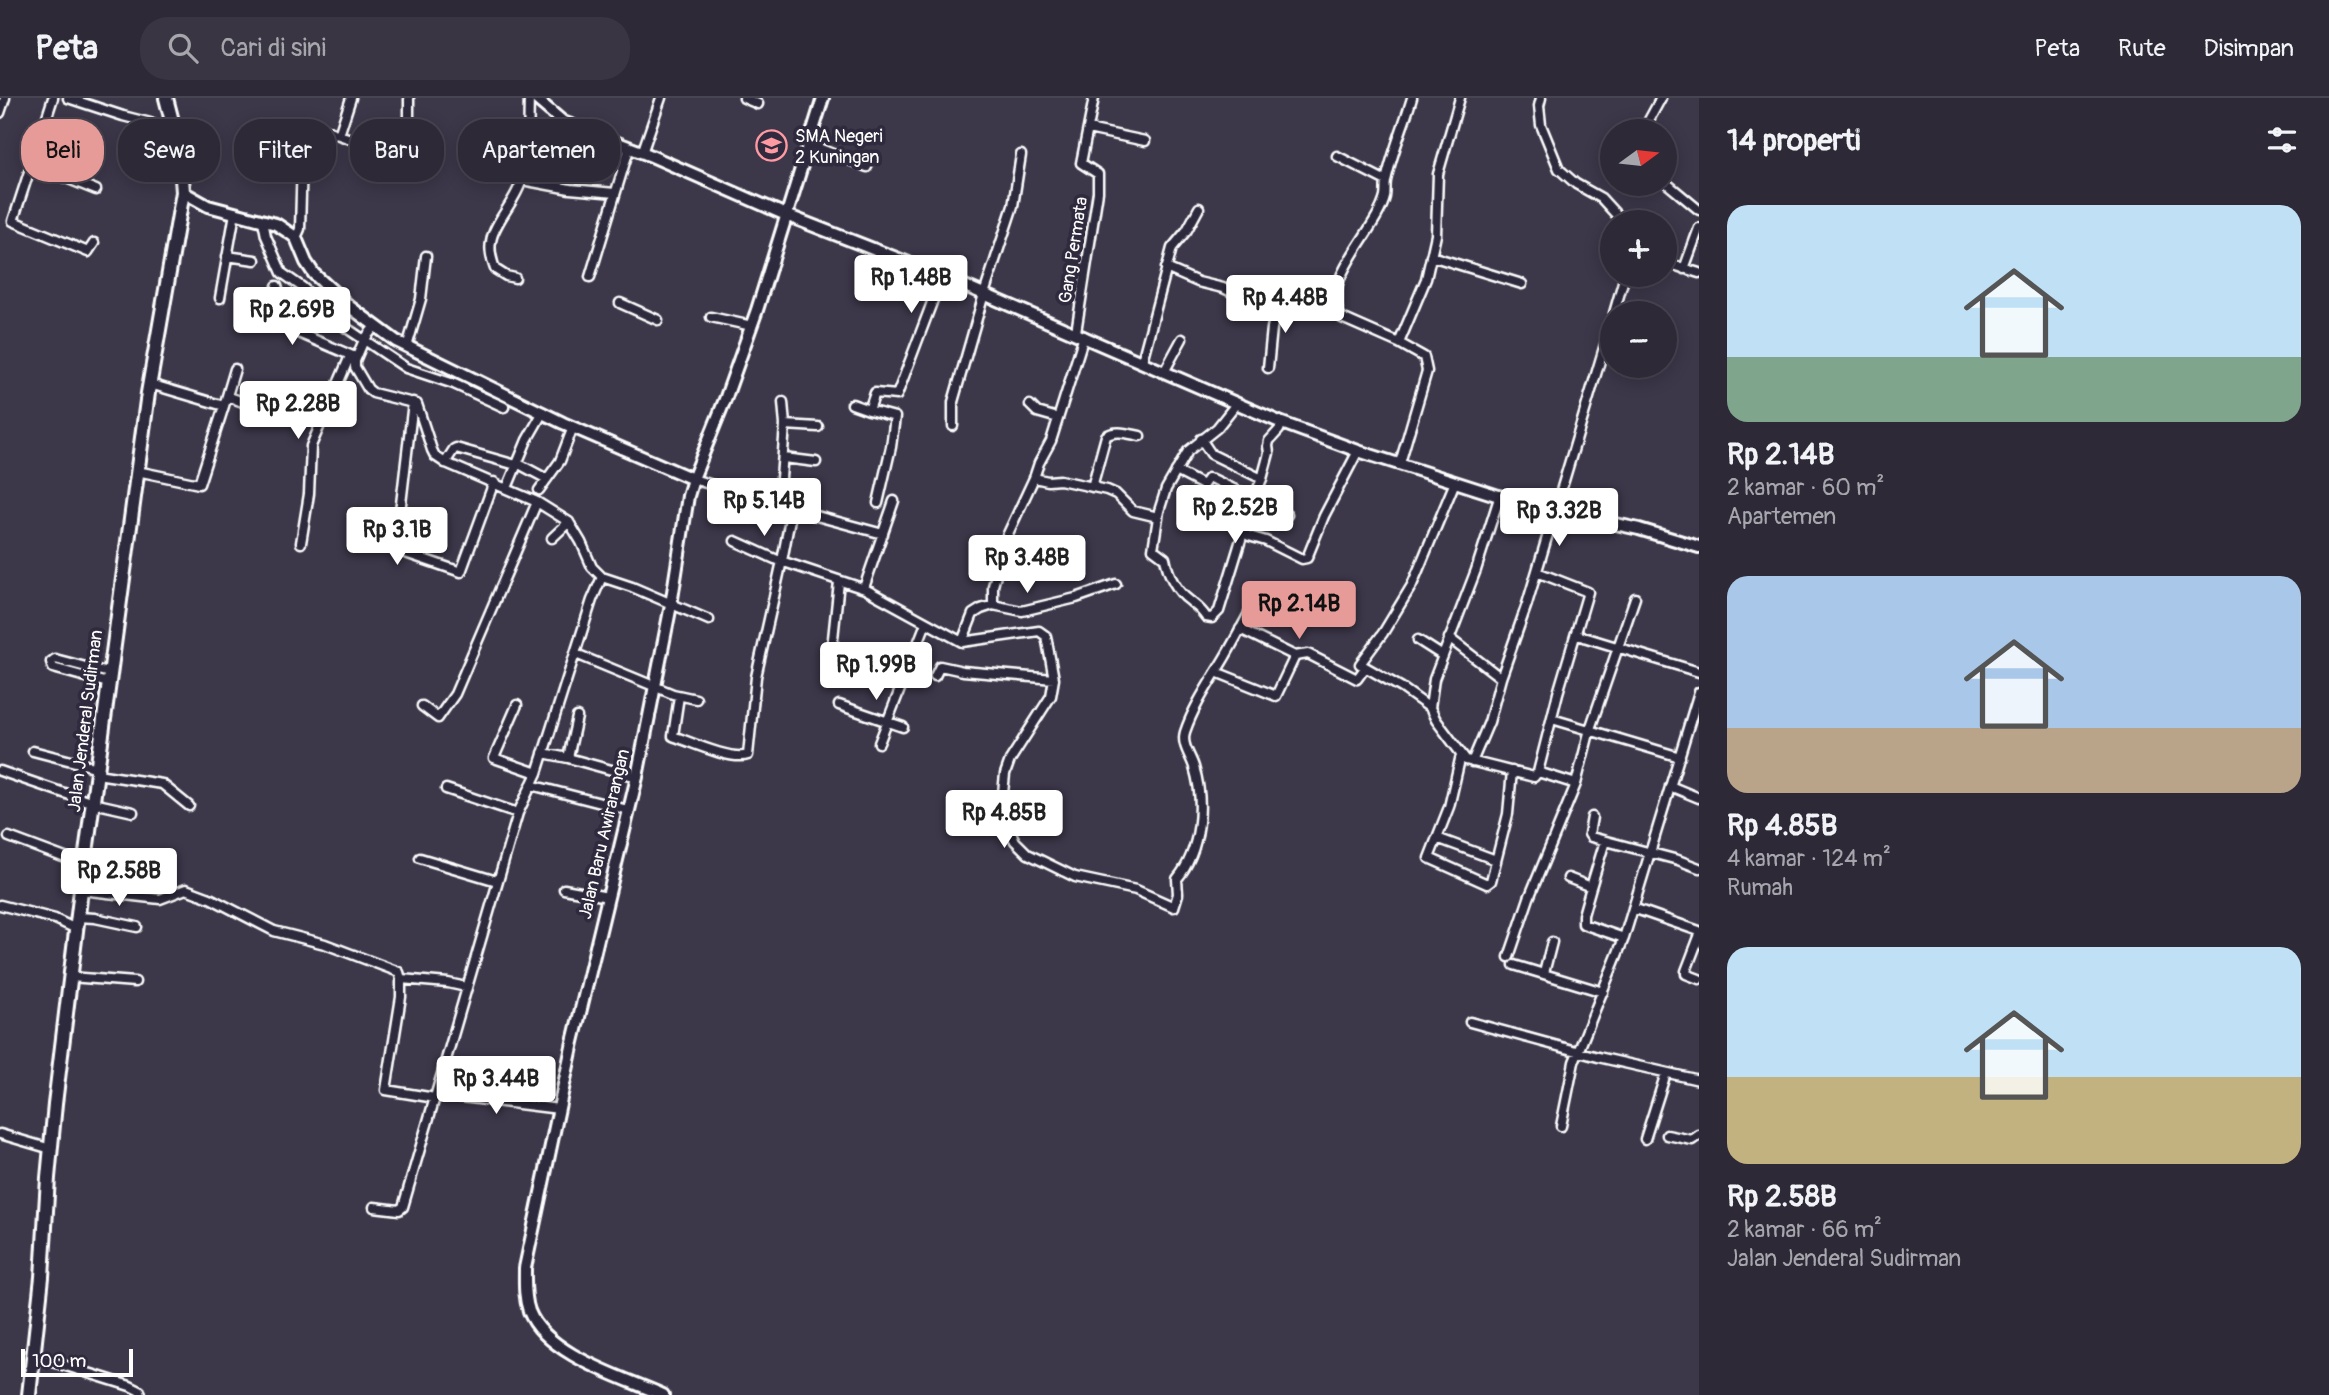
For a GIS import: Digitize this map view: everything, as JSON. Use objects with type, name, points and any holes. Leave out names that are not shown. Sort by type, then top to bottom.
[{"type":"main road","name":"Jalan Jenderal Sudirman","points":[[166,98],[171,119]]},
{"type":"main road","name":"Jalan Jenderal Sudirman","points":[[29,1395],[42,1277],[51,1149],[77,917],[137,471],[183,192],[182,182]]},
{"type":"street","points":[[0,113],[5,98]]},
{"type":"street","points":[[46,119],[52,98]]},
{"type":"street","points":[[68,98],[139,119]]},
{"type":"street","points":[[339,135],[351,98]]},
{"type":"street","points":[[296,239],[300,229],[302,159],[311,124],[374,147],[411,152],[414,135],[409,124],[409,98]]},
{"type":"street","points":[[528,119],[529,98]]},
{"type":"street","points":[[535,98],[563,122],[786,215],[942,276],[1282,423],[1358,451],[1527,505],[1639,528],[1699,547]]},
{"type":"street","points":[[642,153],[661,98]]},
{"type":"street","points":[[744,98],[758,104]]},
{"type":"street","name":"Jalan Baru Awirarangan","points":[[663,1395],[571,1355],[541,1331],[529,1311],[525,1293],[526,1268],[559,1109],[636,777],[671,605],[688,496],[752,326],[823,98]]},
{"type":"street","name":"Gang Permata","points":[[1080,334],[1098,192],[1098,174],[1081,163],[1094,98]]},
{"type":"street","points":[[1400,463],[1427,370],[1424,357],[1342,318],[1336,311],[1334,302],[1343,274],[1385,198],[1386,181],[1412,98]]},
{"type":"street","points":[[1399,343],[1426,279],[1436,235],[1438,174],[1460,98]]},
{"type":"street","points":[[1541,98],[1541,125],[1559,169],[1576,184],[1601,198],[1612,210]]},
{"type":"street","points":[[1650,119],[1661,98]]},
{"type":"street","points":[[1088,129],[1145,141]]},
{"type":"street","points":[[808,144],[867,167]]},
{"type":"street","points":[[590,277],[629,149]]},
{"type":"street","points":[[953,426],[954,402],[984,294],[1013,206],[1021,155]]},
{"type":"street","points":[[1337,156],[1386,181]]},
{"type":"street","points":[[26,182],[13,221],[88,252],[94,243]]},
{"type":"street","points":[[76,182],[96,190]]},
{"type":"street","points":[[515,278],[495,269],[491,256],[491,240],[517,195],[521,182]]},
{"type":"street","points":[[532,182],[570,190],[615,193]]},
{"type":"street","points":[[183,192],[208,206],[268,222],[296,239],[306,261],[308,281],[345,327],[406,368],[433,368],[478,389]]},
{"type":"street","points":[[1677,192],[1699,210]]},
{"type":"street","points":[[1142,362],[1172,248],[1187,230],[1199,208]]},
{"type":"street","points":[[220,298],[235,213]]},
{"type":"street","points":[[268,222],[266,236],[282,273],[308,281],[350,307],[433,368],[571,430],[693,478],[883,534]]},
{"type":"street","points":[[1684,269],[1699,228]]},
{"type":"street","points":[[227,256],[256,260]]},
{"type":"street","points":[[407,347],[421,299],[426,256]]},
{"type":"street","points":[[1431,256],[1522,284]]},
{"type":"street","points":[[1677,267],[1699,273]]},
{"type":"street","points":[[1166,268],[1198,282],[1223,288],[1275,313]]},
{"type":"street","points":[[869,410],[875,393],[897,394],[942,276]]},
{"type":"street","points":[[277,286],[289,325],[294,331],[353,357]]},
{"type":"street","points":[[1268,368],[1279,297]]},
{"type":"street","points":[[620,303],[658,320]]},
{"type":"street","points":[[710,317],[752,326]]},
{"type":"street","points":[[301,543],[309,494],[311,446],[353,357],[374,327]]},
{"type":"street","points":[[993,605],[993,586],[1006,538],[1051,441],[1080,334]]},
{"type":"street","points":[[1164,372],[1182,339]]},
{"type":"street","points":[[353,357],[355,368],[368,389],[380,395],[417,404],[435,456],[445,463],[537,502],[569,522],[592,567],[602,577],[709,620]]},
{"type":"street","points":[[1472,762],[1489,722],[1537,572],[1600,361]]},
{"type":"street","points":[[137,471],[199,484],[235,369]]},
{"type":"street","points":[[150,384],[224,406]]},
{"type":"street","points":[[492,394],[504,407]]},
{"type":"street","points":[[227,396],[253,405]]},
{"type":"street","points":[[413,402],[401,504],[391,548],[461,572],[494,482]]},
{"type":"street","points":[[779,505],[785,425],[783,402]]},
{"type":"street","points":[[852,404],[895,416],[878,502]]},
{"type":"street","points":[[1236,404],[1217,428],[1188,451],[1176,471],[1166,489],[1153,549],[1165,558],[1167,568],[1180,592],[1201,608],[1206,617],[1212,618],[1219,611],[1243,533]]},
{"type":"street","points":[[1030,405],[1037,412],[1058,418]]},
{"type":"street","points":[[507,488],[541,416]]},
{"type":"street","points":[[1282,423],[1269,441],[1269,453],[1262,479],[1240,530],[1303,559],[1307,558],[1324,516],[1358,451]]},
{"type":"street","points":[[785,425],[818,427]]},
{"type":"street","points":[[539,491],[560,461],[571,430]]},
{"type":"street","points":[[1092,487],[1107,436],[1111,432],[1140,436]]},
{"type":"street","points":[[1201,439],[1211,454],[1262,479]]},
{"type":"street","points":[[445,463],[456,448],[517,464],[547,479]]},
{"type":"street","points":[[783,458],[817,462]]},
{"type":"street","points":[[1176,471],[1203,485],[1208,478],[1213,479],[1287,515]]},
{"type":"street","points":[[1034,478],[1060,480],[1107,490],[1133,511],[1158,517]]},
{"type":"street","points":[[1455,482],[1412,585],[1383,633],[1360,664],[1430,708],[1461,755],[1472,762],[1534,777],[1538,772],[1588,592],[1537,572]]},
{"type":"street","points":[[1430,708],[1434,679],[1476,570],[1500,495]]},
{"type":"street","points":[[865,585],[894,501]]},
{"type":"street","points":[[422,706],[438,718],[455,694],[537,502]]},
{"type":"street","points":[[679,696],[673,736],[727,754],[745,757],[748,755],[756,677],[792,509]]},
{"type":"street","points":[[552,538],[569,522]]},
{"type":"street","points":[[735,541],[839,582],[865,589],[926,623],[964,639],[1039,631],[1043,633],[1046,636],[1054,679],[1051,696],[1010,760],[1005,775],[1001,812],[1015,841],[1028,854],[1075,877],[1136,890],[1173,907],[1177,898],[1177,879],[1185,870],[1198,830],[1201,804],[1194,767],[1185,746],[1185,733],[1199,702],[1256,600]]},
{"type":"street","points":[[374,1207],[399,1210],[403,1207],[518,813],[537,773],[592,600],[602,577]]},
{"type":"street","points":[[832,648],[839,582]]},
{"type":"street","points":[[964,639],[973,614],[981,609],[993,605],[1022,611],[1076,598],[1116,584]]},
{"type":"street","points":[[1508,957],[1576,784],[1590,729],[1635,598]]},
{"type":"street","points":[[879,743],[926,623]]},
{"type":"street","points":[[1240,629],[1295,656],[1308,654],[1357,679],[1364,668]]},
{"type":"street","points":[[1577,635],[1699,672]]},
{"type":"street","points":[[1449,638],[1501,678]]},
{"type":"street","points":[[1418,640],[1443,656]]},
{"type":"street","points":[[576,654],[679,696],[696,699]]},
{"type":"street","points":[[1216,672],[1276,696],[1295,656]]},
{"type":"street","points":[[55,659],[108,678],[53,668],[51,662],[55,659]]},
{"type":"street","points":[[935,676],[940,666],[963,671],[1054,679]]},
{"type":"street","points":[[1561,1126],[1578,1052],[1624,938],[1698,698]]},
{"type":"street","points":[[517,705],[494,758],[537,773]]},
{"type":"street","points":[[839,705],[902,727]]},
{"type":"street","points":[[568,758],[578,717]]},
{"type":"street","points":[[1552,719],[1679,757]]},
{"type":"street","points":[[33,751],[98,771],[162,784],[188,806]]},
{"type":"street","points":[[543,753],[636,777]]},
{"type":"street","points":[[1461,755],[1449,807],[1429,859],[1487,884],[1491,881],[1508,814],[1511,771]]},
{"type":"street","points":[[0,771],[93,803],[133,812]]},
{"type":"street","points":[[1538,772],[1576,784]]},
{"type":"street","points":[[531,785],[628,810]]},
{"type":"street","points":[[1670,786],[1699,798]]},
{"type":"street","points":[[446,789],[518,813]]},
{"type":"street","points":[[1592,817],[1590,836],[1678,860],[1699,869]]},
{"type":"street","points":[[9,837],[84,865]]},
{"type":"street","points":[[1437,838],[1496,860]]},
{"type":"street","points":[[1605,841],[1583,915],[1583,924],[1624,938]]},
{"type":"street","points":[[420,858],[497,881]]},
{"type":"street","points":[[1568,878],[1591,887]]},
{"type":"street","points":[[81,890],[160,899],[186,889],[210,898],[274,931],[325,944],[399,972],[401,997],[386,1090],[559,1109]]},
{"type":"street","points":[[564,889],[608,897]]},
{"type":"street","points":[[0,905],[55,919],[74,928],[76,933]]},
{"type":"street","points":[[1633,908],[1699,931]]},
{"type":"street","points":[[77,917],[137,927]]},
{"type":"street","points":[[1699,937],[1686,971],[1689,977],[1699,979]]},
{"type":"street","points":[[1544,973],[1552,942]]},
{"type":"street","points":[[1514,965],[1603,992]]},
{"type":"street","points":[[70,977],[135,982]]},
{"type":"street","points":[[401,979],[466,987]]},
{"type":"street","points":[[1471,1021],[1578,1052],[1699,1080]]},
{"type":"street","points":[[1645,1139],[1666,1073]]},
{"type":"street","points":[[0,1134],[51,1149]]},
{"type":"street","points":[[1667,1135],[1698,1138]]},
{"type":"street","points":[[34,1356],[130,1386],[139,1390],[141,1395]]},
{"type":"place","name":"SMA Negeri 2 Kuningan","points":[[772,146]]}]
